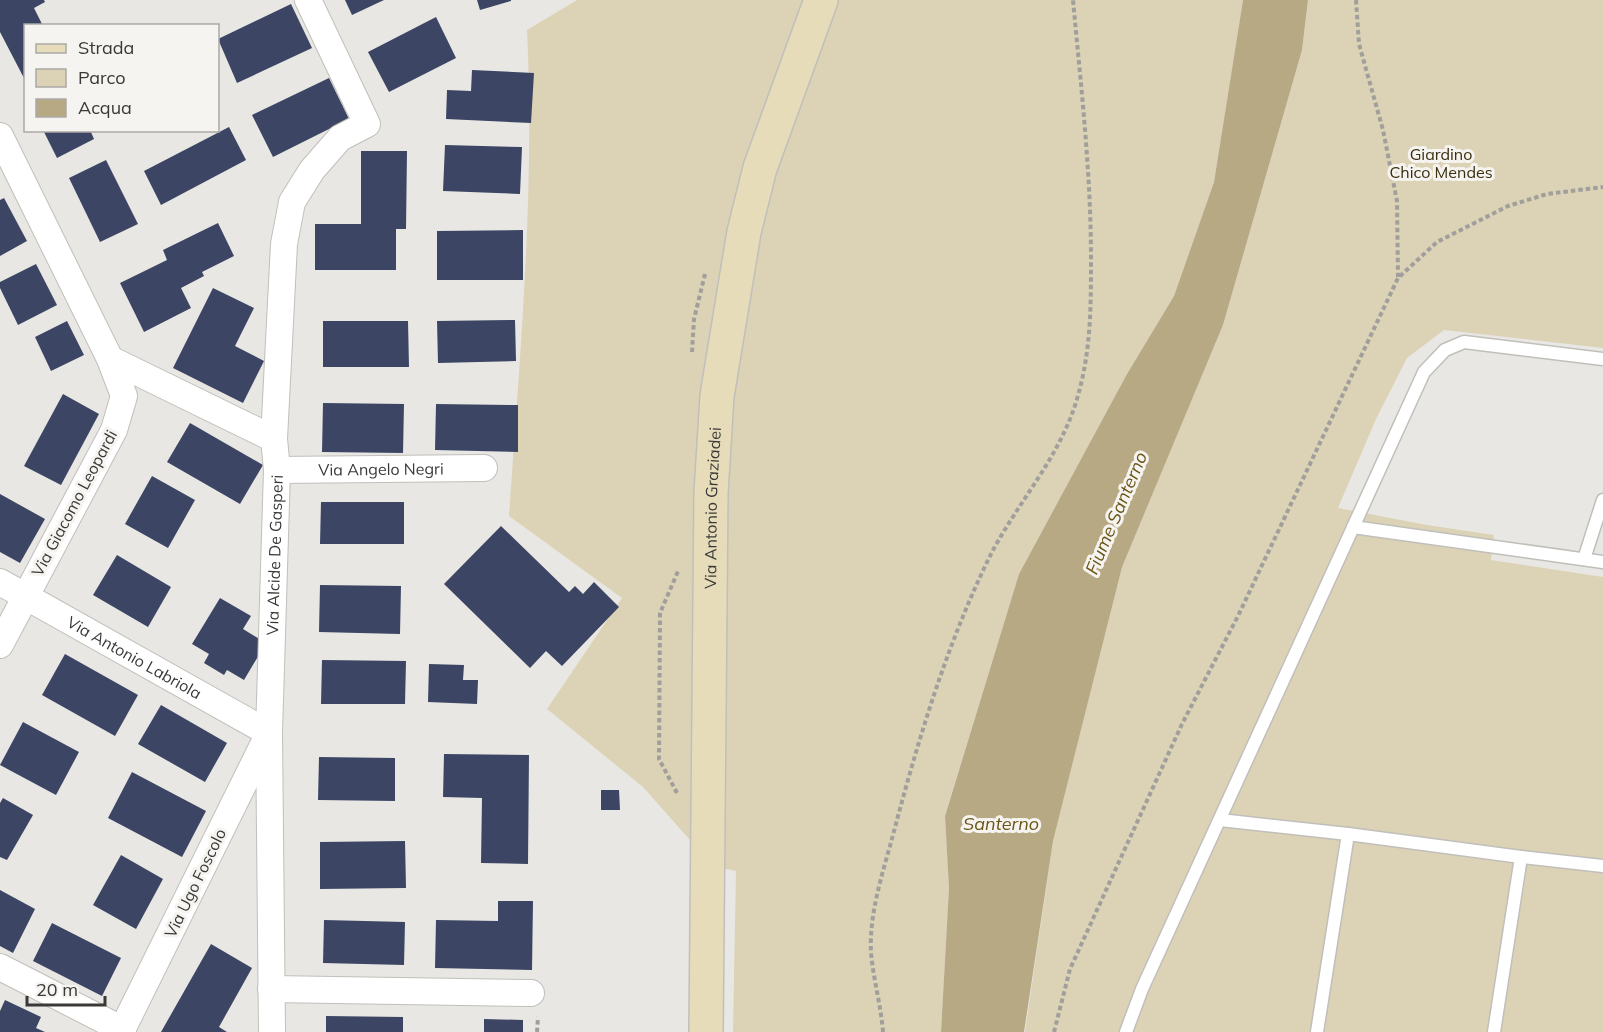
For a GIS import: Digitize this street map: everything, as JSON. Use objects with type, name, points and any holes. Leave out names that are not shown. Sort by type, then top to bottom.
[{"type":"street","name":"Via Alcide De Gasperi","points":[[272,1032],[269,733],[277,470],[274,439],[284,244],[292,202],[312,170],[340,138],[367,124],[308,0]]},
{"type":"street","name":"Via Antonio Graziadei","points":[[706,1032],[711,493],[717,396],[742,244],[760,168],[821,0]]},
{"type":"street","name":"Via Giacomo Leopardi","points":[[0,136],[110,359],[124,396],[114,430],[0,645]]},
{"type":"street","points":[[110,359],[274,439]]},
{"type":"street","name":"Via Angelo Negri","points":[[277,470],[484,468]]},
{"type":"street","name":"Via Antonio Labriola","points":[[0,582],[269,733]]},
{"type":"street","name":"Via Ugo Foscolo","points":[[122,1031],[269,733]]},
{"type":"street","points":[[0,967],[122,1031]]},
{"type":"street","points":[[271,989],[531,993]]},
{"type":"lane","points":[[1126,1032],[1142,989],[1424,372],[1444,350],[1464,342],[1603,359]]},
{"type":"lane","points":[[1584,559],[1603,500]]},
{"type":"lane","points":[[1353,527],[1603,562]]},
{"type":"lane","points":[[1220,820],[1603,866]]},
{"type":"lane","points":[[1317,1032],[1348,834]]},
{"type":"lane","points":[[1494,1032],[1521,857]]},
{"type":"path","points":[[883,1032],[871,951],[878,893],[898,817],[934,697],[968,601],[995,546],[1040,478],[1077,400],[1091,332],[1091,234],[1086,133],[1073,0]]},
{"type":"path","points":[[1356,0],[1359,44],[1383,130],[1397,201],[1398,278]]},
{"type":"path","points":[[1054,1032],[1070,969],[1182,724],[1238,616],[1398,278],[1437,242],[1508,206],[1547,194],[1603,187]]},
{"type":"green space","points":[[577,0],[1243,0],[1214,182],[1174,296],[1127,374],[1019,574],[945,815],[949,888],[941,1032],[733,1032],[736,871],[713,866],[643,787],[547,709],[622,598],[509,516],[528,212],[527,30]]},
{"type":"green space","name":"Giardino Chico Mendes","points":[[1308,0],[1603,0],[1603,348],[1444,330],[1407,358],[1376,419],[1338,508],[1494,535],[1491,560],[1603,577],[1603,1032],[1025,1032],[1053,841],[1122,566],[1223,325],[1302,50]]},
{"type":"water","name":"Santerno","points":[[1243,0],[1308,0],[1302,50],[1223,325],[1122,567],[1053,841],[1024,1032],[941,1032],[949,888],[945,816],[1019,574],[1127,374],[1174,296],[1214,182]]},
{"type":"building","points":[[0,0],[44,0],[45,2],[34,8],[42,24],[24,24],[24,78],[0,32]]},
{"type":"building","points":[[345,0],[384,0],[352,15]]},
{"type":"building","points":[[477,0],[511,0],[511,1],[480,10]]},
{"type":"building","points":[[291,4],[312,48],[237,83],[219,39]]},
{"type":"building","points":[[436,17],[456,58],[389,92],[368,52]]},
{"type":"building","points":[[472,70],[534,73],[531,123],[446,119],[447,90],[471,91]]},
{"type":"building","points":[[329,78],[349,119],[273,157],[252,115]]},
{"type":"building","points":[[229,127],[246,160],[161,205],[144,171]]},
{"type":"building","points":[[44,132],[91,132],[94,139],[57,158]]},
{"type":"building","points":[[445,145],[522,147],[520,194],[443,191]]},
{"type":"building","points":[[361,151],[407,151],[406,229],[396,229],[396,270],[315,270],[315,224],[361,224]]},
{"type":"building","points":[[106,160],[138,224],[100,242],[69,178]]},
{"type":"building","points":[[4,198],[27,241],[0,256],[0,200]]},
{"type":"building","points":[[218,223],[234,256],[202,272],[204,276],[181,288],[191,308],[144,332],[120,283],[167,260],[163,250]]},
{"type":"building","points":[[523,230],[523,280],[437,280],[437,231]]},
{"type":"building","points":[[36,264],[57,305],[18,325],[0,288],[0,282]]},
{"type":"building","points":[[213,288],[254,308],[235,346],[264,361],[243,403],[173,368]]},
{"type":"building","points":[[515,320],[516,361],[438,363],[437,321]]},
{"type":"building","points":[[67,321],[84,355],[51,371],[35,337]]},
{"type":"building","points":[[323,321],[408,321],[409,367],[323,367]]},
{"type":"building","points":[[63,394],[99,414],[61,485],[24,466]]},
{"type":"building","points":[[323,403],[404,404],[403,453],[322,452]]},
{"type":"building","points":[[436,404],[518,405],[518,452],[435,450]]},
{"type":"building","points":[[190,423],[263,465],[240,504],[167,462]]},
{"type":"building","points":[[152,476],[195,500],[168,548],[125,524]]},
{"type":"building","points":[[0,494],[45,519],[20,563],[0,552]]},
{"type":"building","points":[[321,502],[404,502],[404,544],[320,544]]},
{"type":"building","points":[[501,526],[569,592],[575,586],[583,594],[594,582],[619,607],[562,666],[546,651],[530,668],[444,584]]},
{"type":"building","points":[[117,555],[171,587],[148,627],[93,595]]},
{"type":"building","points":[[320,585],[401,586],[400,634],[319,632]]},
{"type":"building","points":[[220,598],[251,616],[243,629],[266,643],[244,680],[227,670],[224,675],[204,663],[209,654],[192,644]]},
{"type":"building","points":[[65,654],[138,695],[115,736],[42,695]]},
{"type":"building","points":[[322,660],[406,661],[405,704],[321,704]]},
{"type":"building","points":[[429,664],[464,665],[463,680],[478,680],[477,704],[428,702]]},
{"type":"building","points":[[161,705],[227,743],[205,782],[138,744]]},
{"type":"building","points":[[23,722],[79,752],[56,795],[0,765]]},
{"type":"building","points":[[444,754],[529,755],[528,864],[481,863],[482,798],[443,797]]},
{"type":"building","points":[[319,757],[395,758],[395,801],[318,800]]},
{"type":"building","points":[[132,772],[206,811],[182,857],[108,818]]},
{"type":"building","points":[[601,790],[619,790],[620,810],[601,810]]},
{"type":"building","points":[[3,798],[33,815],[7,860],[0,857],[0,803]]},
{"type":"building","points":[[405,841],[406,888],[320,889],[320,842]]},
{"type":"building","points":[[121,855],[163,879],[136,929],[93,905]]},
{"type":"building","points":[[0,890],[35,909],[13,953],[0,946]]},
{"type":"building","points":[[498,901],[533,901],[532,970],[435,968],[436,920],[498,921]]},
{"type":"building","points":[[324,920],[405,922],[404,965],[323,963]]},
{"type":"building","points":[[52,923],[121,958],[102,996],[33,961]]},
{"type":"building","points":[[211,944],[252,968],[219,1027],[227,1032],[161,1032]]},
{"type":"building","points":[[5,1000],[41,1017],[36,1028],[45,1032],[0,1032],[0,1011]]},
{"type":"building","points":[[326,1016],[403,1017],[403,1032],[326,1032]]},
{"type":"building","points":[[484,1019],[523,1020],[523,1032],[484,1032]]},
{"type":"water label","name":"Fiume Santerno","points":[[1116,513]]}]
